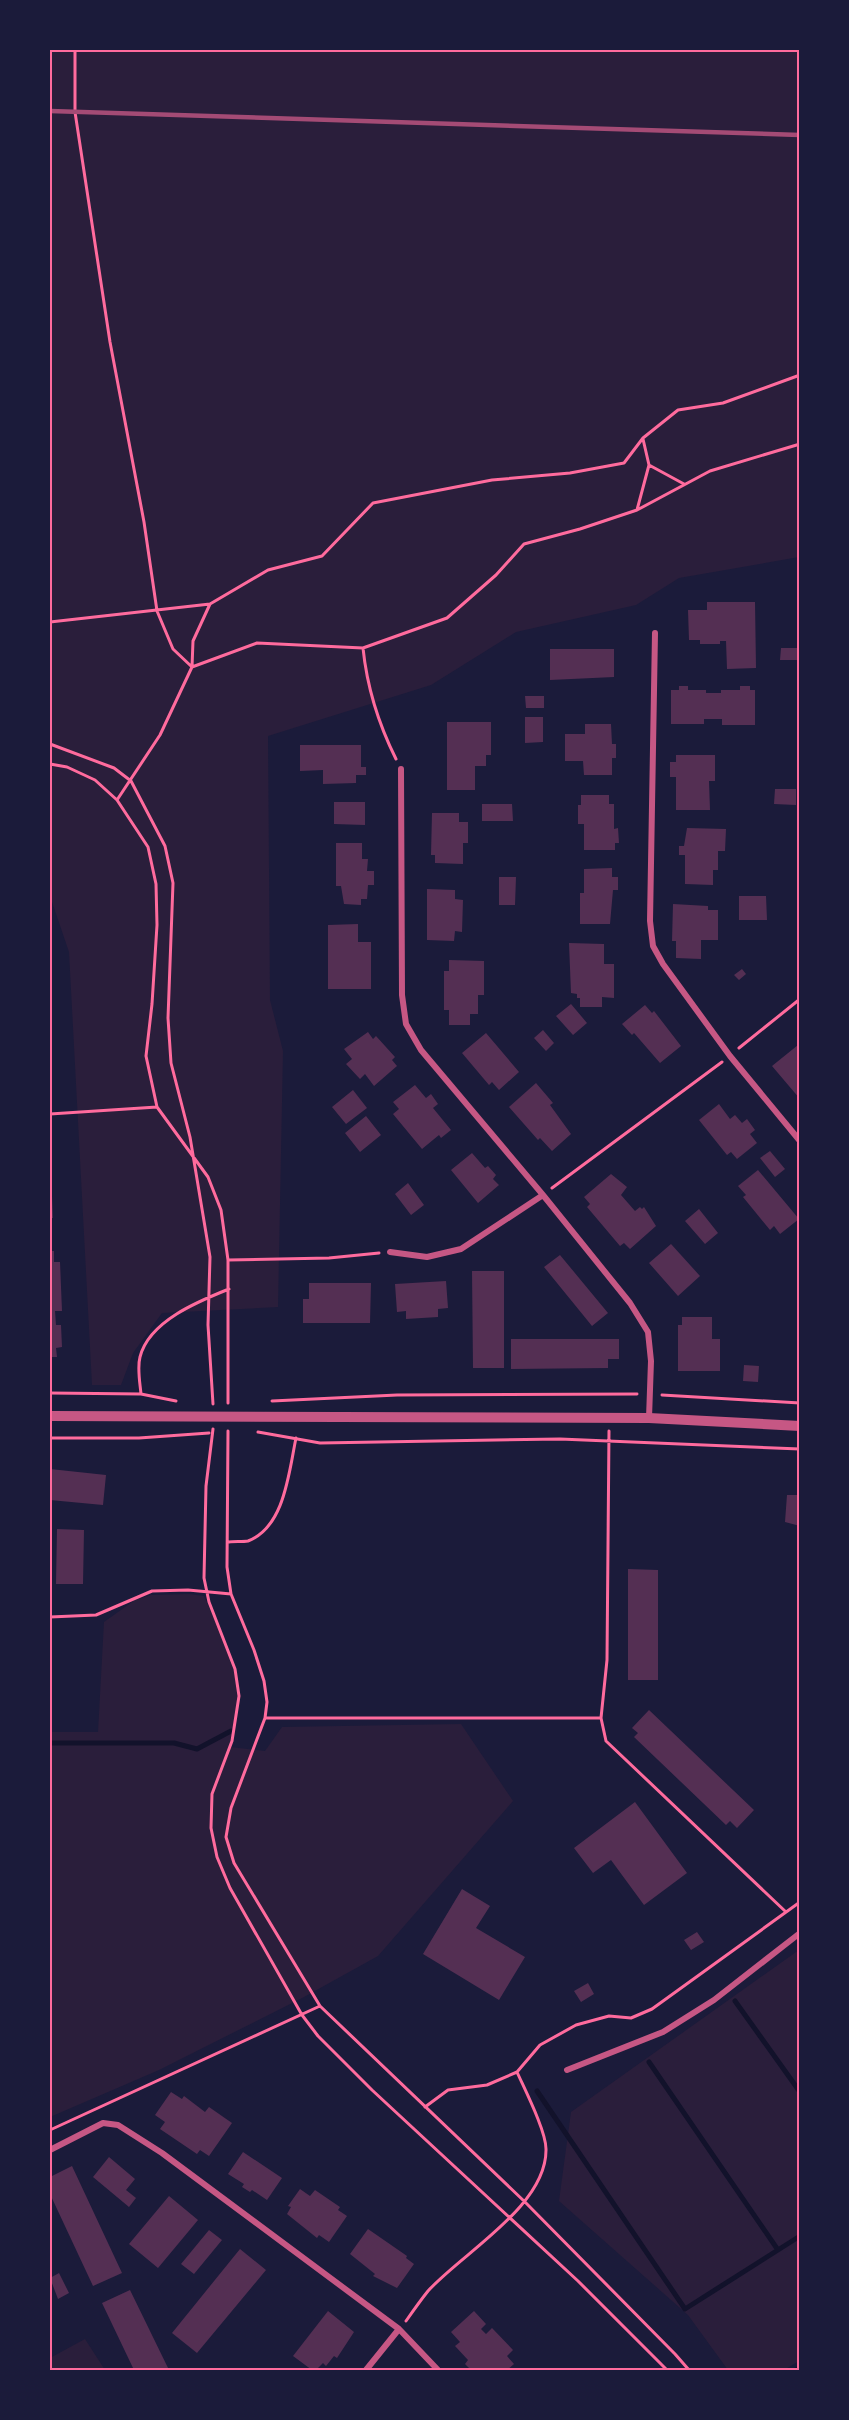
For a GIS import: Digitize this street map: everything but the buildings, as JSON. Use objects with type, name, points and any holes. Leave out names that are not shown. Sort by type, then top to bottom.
[{"type":"street","points":[[655,633],[650,921],[653,946],[663,964],[730,1056],[800,1141]]},
{"type":"street","points":[[401,769],[402,995],[406,1024],[422,1050],[630,1303],[648,1332],[651,1360],[649,1418]]},
{"type":"street","points":[[390,1252],[427,1257],[461,1250],[543,1195]]},
{"type":"street","points":[[50,1416],[649,1418],[800,1425]]},
{"type":"street","points":[[567,2070],[663,2032],[714,2000],[800,1933]]},
{"type":"street","points":[[50,2150],[104,2123],[118,2125],[191,2174],[399,2330],[438,2370]]},
{"type":"street","points":[[366,2370],[399,2330]]},
{"type":"path","points":[[75,50],[75,112],[110,342],[144,522],[158,611],[173,649],[192,667]]},
{"type":"path","points":[[50,622],[210,604],[268,570],[322,556],[374,503],[492,480],[570,473],[624,463],[643,438],[678,410],[723,403],[800,375]]},
{"type":"path","points":[[637,510],[649,465],[643,438]]},
{"type":"path","points":[[192,667],[256,643],[363,648],[447,618],[496,575],[524,544],[637,510],[710,471],[800,444]]},
{"type":"path","points":[[649,465],[684,484]]},
{"type":"path","points":[[117,800],[160,735],[192,667],[193,641],[210,604]]},
{"type":"path","points":[[363,648],[366,672],[385,736],[401,769]]},
{"type":"path","points":[[50,744],[114,768],[131,781],[165,846],[173,883],[168,1018],[171,1063],[192,1153],[210,1257],[213,1412]]},
{"type":"path","points":[[50,764],[67,767],[95,780],[117,800],[148,847],[156,884],[154,981],[146,1056],[157,1107],[208,1177],[221,1210],[228,1260],[229,1289],[228,1414]]},
{"type":"path","points":[[543,1195],[730,1056],[800,999]]},
{"type":"path","points":[[50,1114],[157,1107]]},
{"type":"path","points":[[228,1260],[329,1258],[390,1252]]},
{"type":"path","points":[[141,1394],[140,1357],[155,1331],[179,1312],[229,1289]]},
{"type":"path","points":[[50,1394],[141,1394],[179,1401]]},
{"type":"path","points":[[270,1401],[293,1398],[397,1395],[650,1394],[800,1403]]},
{"type":"path","points":[[213,1422],[206,1498],[204,1560],[207,1592],[235,1669],[239,1696],[232,1741],[212,1794],[212,1828],[217,1857],[230,1888],[302,2015],[318,2036],[372,2090],[638,2338],[667,2370]]},
{"type":"path","points":[[228,1425],[229,1542],[227,1567],[231,1594],[264,1681],[267,1702],[265,1718],[231,1808],[226,1837],[234,1863],[320,2006],[525,2202],[689,2370]]},
{"type":"path","points":[[258,1432],[320,1443],[560,1439],[800,1449]]},
{"type":"path","points":[[50,1438],[139,1438],[186,1433]]},
{"type":"path","points":[[229,1542],[247,1541],[266,1530],[280,1503],[296,1438]]},
{"type":"path","points":[[609,1441],[608,1606],[601,1718],[606,1741],[786,1912]]},
{"type":"path","points":[[50,1617],[96,1614],[152,1592],[231,1594]]},
{"type":"path","points":[[265,1718],[601,1718]]},
{"type":"path","points":[[425,2107],[448,2090],[487,2085],[517,2072],[540,2045],[576,2025],[609,2016],[631,2018],[652,2009],[800,1902]]},
{"type":"path","points":[[50,2130],[320,2006]]},
{"type":"path","points":[[399,2330],[428,2291],[525,2202],[538,2181],[546,2149],[535,2114],[517,2072]]},
{"type":"shaded area","points":[[50,50],[799,50],[799,557],[679,578],[636,605],[516,632],[431,685],[268,736],[270,1000],[283,1051],[278,1307],[162,1313],[133,1353],[121,1385],[92,1385],[69,952],[50,896]]},
{"type":"shaded area","points":[[151,1595],[204,1596],[226,1645],[234,1671],[237,1703],[230,1747],[265,1751],[282,1727],[461,1724],[513,1801],[378,1956],[304,1997],[159,2070],[50,2117],[50,1732],[98,1732],[104,1622],[135,1600]]},
{"type":"shaded area","points":[[799,1950],[799,2361],[784,2370],[728,2370],[688,2315],[559,2201],[571,2112]]},
{"type":"shaded area","points":[[85,2339],[105,2370],[50,2370],[50,2358]]},
{"type":"waterway","points":[[50,1743],[174,1743],[197,1749],[231,1731]]},
{"type":"waterway","points":[[735,2001],[800,2092]]},
{"type":"waterway","points":[[649,2062],[778,2250]]},
{"type":"waterway","points":[[537,2091],[685,2309],[800,2236]]},
{"type":"waterway","points":[[796,2370],[800,2368]]},
{"type":"railway","points":[[50,111],[800,135]]}]
